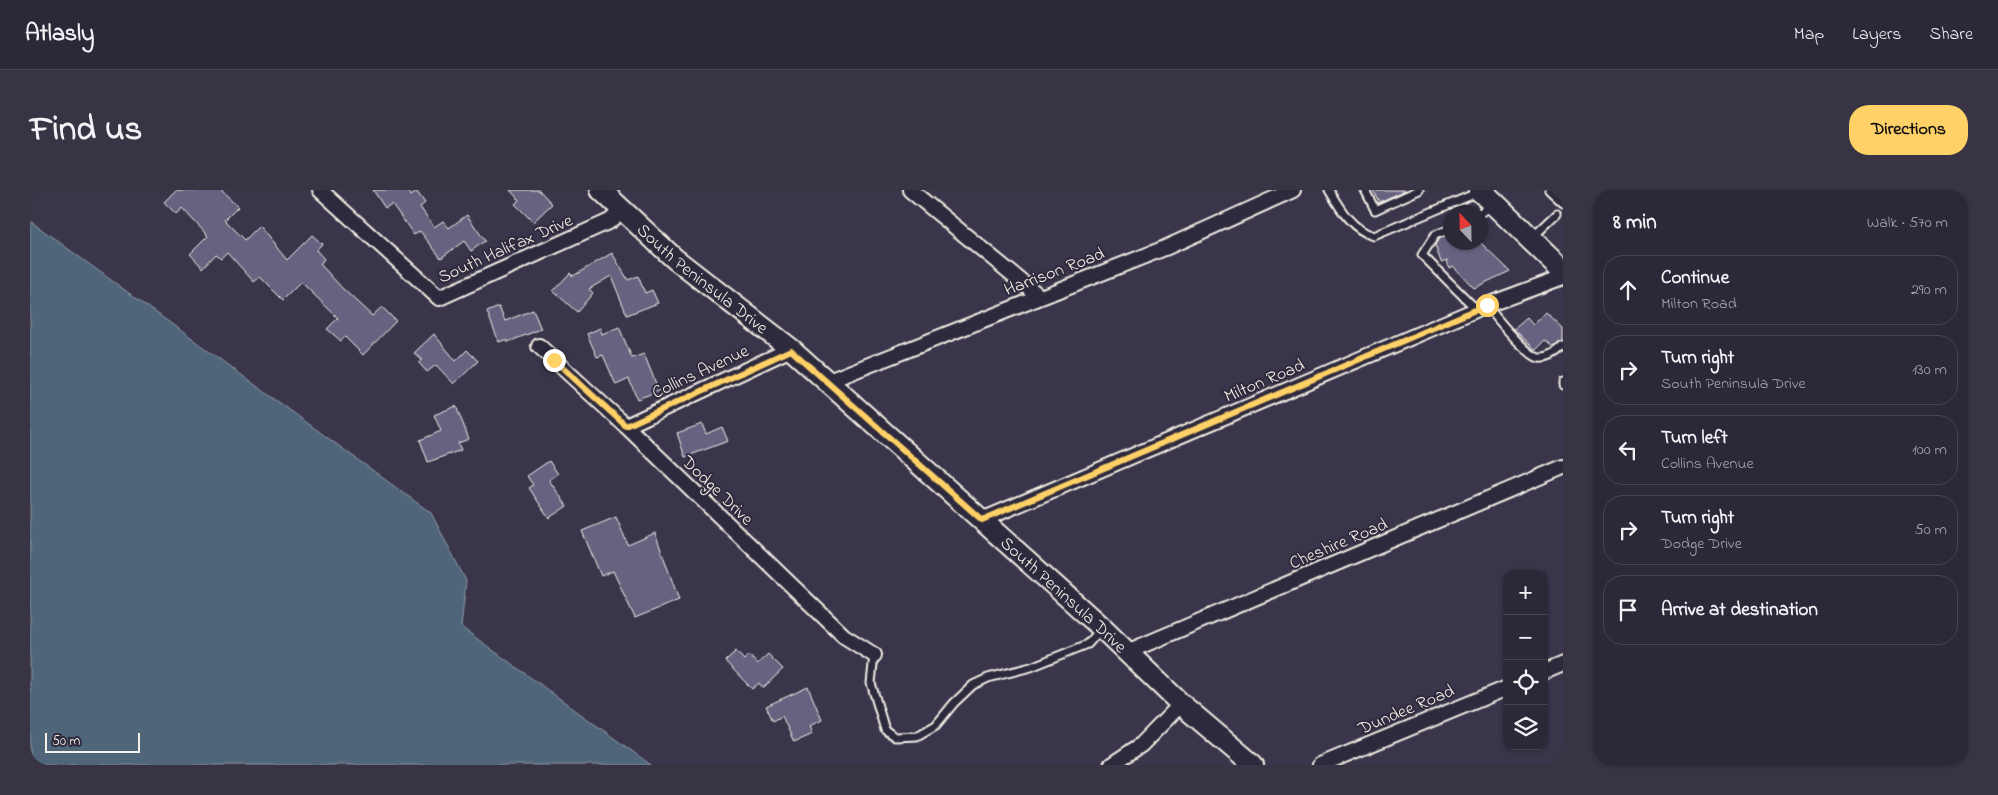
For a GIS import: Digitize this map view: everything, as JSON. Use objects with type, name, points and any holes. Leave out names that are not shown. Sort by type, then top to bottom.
[{"type":"main road","name":"South Peninsula Drive","points":[[601,190],[676,259],[791,350],[1102,628],[1181,704],[1253,765]]},
{"type":"main road","points":[[1484,199],[1531,239],[1563,270]]},
{"type":"street","name":"South Halifax Drive","points":[[320,190],[439,298],[610,221],[622,210]]},
{"type":"street","points":[[910,190],[1039,296]]},
{"type":"street","name":"Harrison Road","points":[[826,382],[1039,296],[1165,248],[1293,190]]},
{"type":"street","name":"Milton Road","points":[[982,520],[1482,308],[1563,277]]},
{"type":"street","name":"Dodge Drive","points":[[539,346],[626,426],[844,636],[874,655]]},
{"type":"street","name":"Collins Avenue","points":[[626,426],[791,350]]},
{"type":"street","name":"Cheshire Road","points":[[1127,652],[1563,467]]},
{"type":"street","points":[[1548,670],[1563,664]]},
{"type":"street","name":"Dundee Road","points":[[1320,765],[1503,690]]},
{"type":"street","points":[[1110,765],[1141,745],[1181,704]]},
{"type":"lane","points":[[1329,190],[1339,207],[1361,232],[1374,236],[1484,199]]},
{"type":"lane","points":[[1365,190],[1375,210],[1419,190]]},
{"type":"lane","points":[[1549,190],[1563,203]]},
{"type":"lane","points":[[1531,239],[1557,214]]},
{"type":"lane","points":[[1443,231],[1435,234],[1422,255],[1503,325],[1534,356],[1544,358],[1554,355],[1563,347]]},
{"type":"lane","points":[[874,655],[871,683],[885,730],[895,737],[917,736],[936,725],[954,703],[973,685],[988,678],[1032,668],[1088,644],[1102,628]]},
{"type":"water","points":[[30,221],[431,513],[466,581],[461,627],[651,765],[30,765]]},
{"type":"building","points":[[176,190],[220,190],[238,207],[225,220],[245,240],[259,226],[287,260],[312,235],[322,244],[316,250],[324,259],[320,264],[342,288],[372,316],[382,307],[396,321],[363,355],[345,337],[341,341],[327,329],[338,318],[301,282],[283,300],[260,277],[254,282],[227,252],[221,258],[216,254],[203,268],[190,254],[208,236],[182,208],[176,214],[164,202]]},
{"type":"building","points":[[373,190],[407,190],[411,196],[417,192],[425,203],[420,207],[434,227],[443,221],[449,228],[467,215],[485,241],[471,251],[464,241],[441,258],[420,231],[414,235],[392,204],[385,208]]},
{"type":"building","points":[[510,190],[539,190],[552,204],[533,222],[515,204],[519,200]]},
{"type":"building","points":[[1373,190],[1406,190],[1379,202]]},
{"type":"building","points":[[1443,237],[1443,250],[1488,250],[1510,271],[1474,288],[1453,266],[1449,268],[1447,260],[1441,262],[1435,245],[1438,239]]},
{"type":"building","points":[[612,253],[628,280],[638,276],[645,293],[652,290],[658,303],[627,315],[611,276],[589,289],[593,293],[577,312],[553,291],[570,273],[573,276]]},
{"type":"building","points":[[499,307],[505,321],[533,310],[541,329],[508,342],[507,339],[499,342],[487,312]]},
{"type":"building","points":[[1546,313],[1563,329],[1563,342],[1554,348],[1545,341],[1536,350],[1514,329],[1527,318],[1533,325]]},
{"type":"building","points":[[619,327],[632,358],[644,354],[659,391],[637,399],[629,379],[616,385],[603,355],[597,357],[587,334],[600,328],[602,334]]},
{"type":"building","points":[[434,334],[456,361],[467,350],[478,361],[454,384],[436,365],[427,372],[419,363],[422,360],[414,353]]},
{"type":"building","points":[[456,406],[469,439],[458,443],[461,450],[428,462],[420,440],[441,431],[434,415]]},
{"type":"building","points":[[702,424],[706,434],[722,427],[728,441],[685,457],[677,433]]},
{"type":"building","points":[[549,461],[558,474],[549,480],[567,506],[549,518],[529,488],[533,485],[527,476]]},
{"type":"building","points":[[616,517],[628,545],[655,533],[679,600],[635,618],[613,571],[601,576],[582,531]]},
{"type":"building","points":[[736,651],[744,660],[749,655],[757,664],[768,654],[783,669],[763,688],[759,683],[752,689],[725,661]]},
{"type":"building","points":[[808,687],[822,720],[809,726],[812,734],[794,742],[782,716],[773,721],[766,706]]},
{"type":"route","points":[[554,360],[626,426],[791,350],[982,520],[1487,305]]}]
